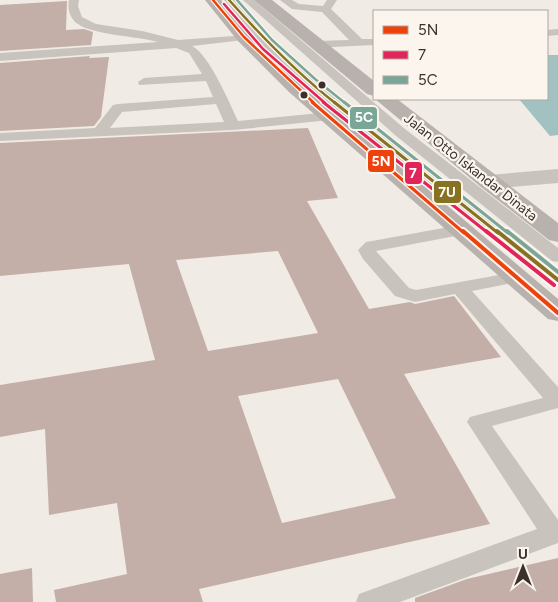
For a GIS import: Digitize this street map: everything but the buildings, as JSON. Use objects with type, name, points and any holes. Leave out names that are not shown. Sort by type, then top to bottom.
[{"type":"main road","points":[[213,0],[244,37],[296,88],[558,313]]},
{"type":"main road","points":[[262,0],[373,89]]},
{"type":"main road","name":"Jalan Otto Iskandar Dinata","points":[[386,100],[558,235]]},
{"type":"street","points":[[489,182],[558,176]]},
{"type":"lane","points":[[74,0],[73,6],[77,18],[94,28],[142,34],[178,44],[193,51],[210,77],[233,126]]},
{"type":"lane","points":[[229,0],[262,39],[333,104],[450,192],[558,280]]},
{"type":"lane","points":[[248,0],[400,132],[558,257]]},
{"type":"lane","points":[[285,0],[296,7],[329,4],[359,43]]},
{"type":"lane","points":[[0,57],[178,44],[244,37]]},
{"type":"lane","points":[[316,45],[373,42]]},
{"type":"lane","points":[[144,82],[210,77]]},
{"type":"lane","points":[[99,133],[118,108],[222,100]]},
{"type":"lane","points":[[0,137],[233,126],[330,116]]},
{"type":"lane","points":[[460,230],[372,246],[367,250],[369,255],[402,292],[415,296],[516,277]]},
{"type":"lane","points":[[369,602],[556,533],[478,422],[558,401],[460,288]]},
{"type":"water","points":[[548,55],[558,55],[558,135],[550,136],[520,100],[548,100]]},
{"type":"transit line","name":"5N","points":[[213,0],[244,37],[296,88],[558,313]]},
{"type":"transit line","name":"7U","points":[[229,0],[268,44],[311,84],[558,280]]},
{"type":"transit line","name":"5C","points":[[237,0],[272,40],[315,79],[558,272]]},
{"type":"transit line","name":"7","points":[[224,4],[263,49],[307,89],[554,285]]}]
